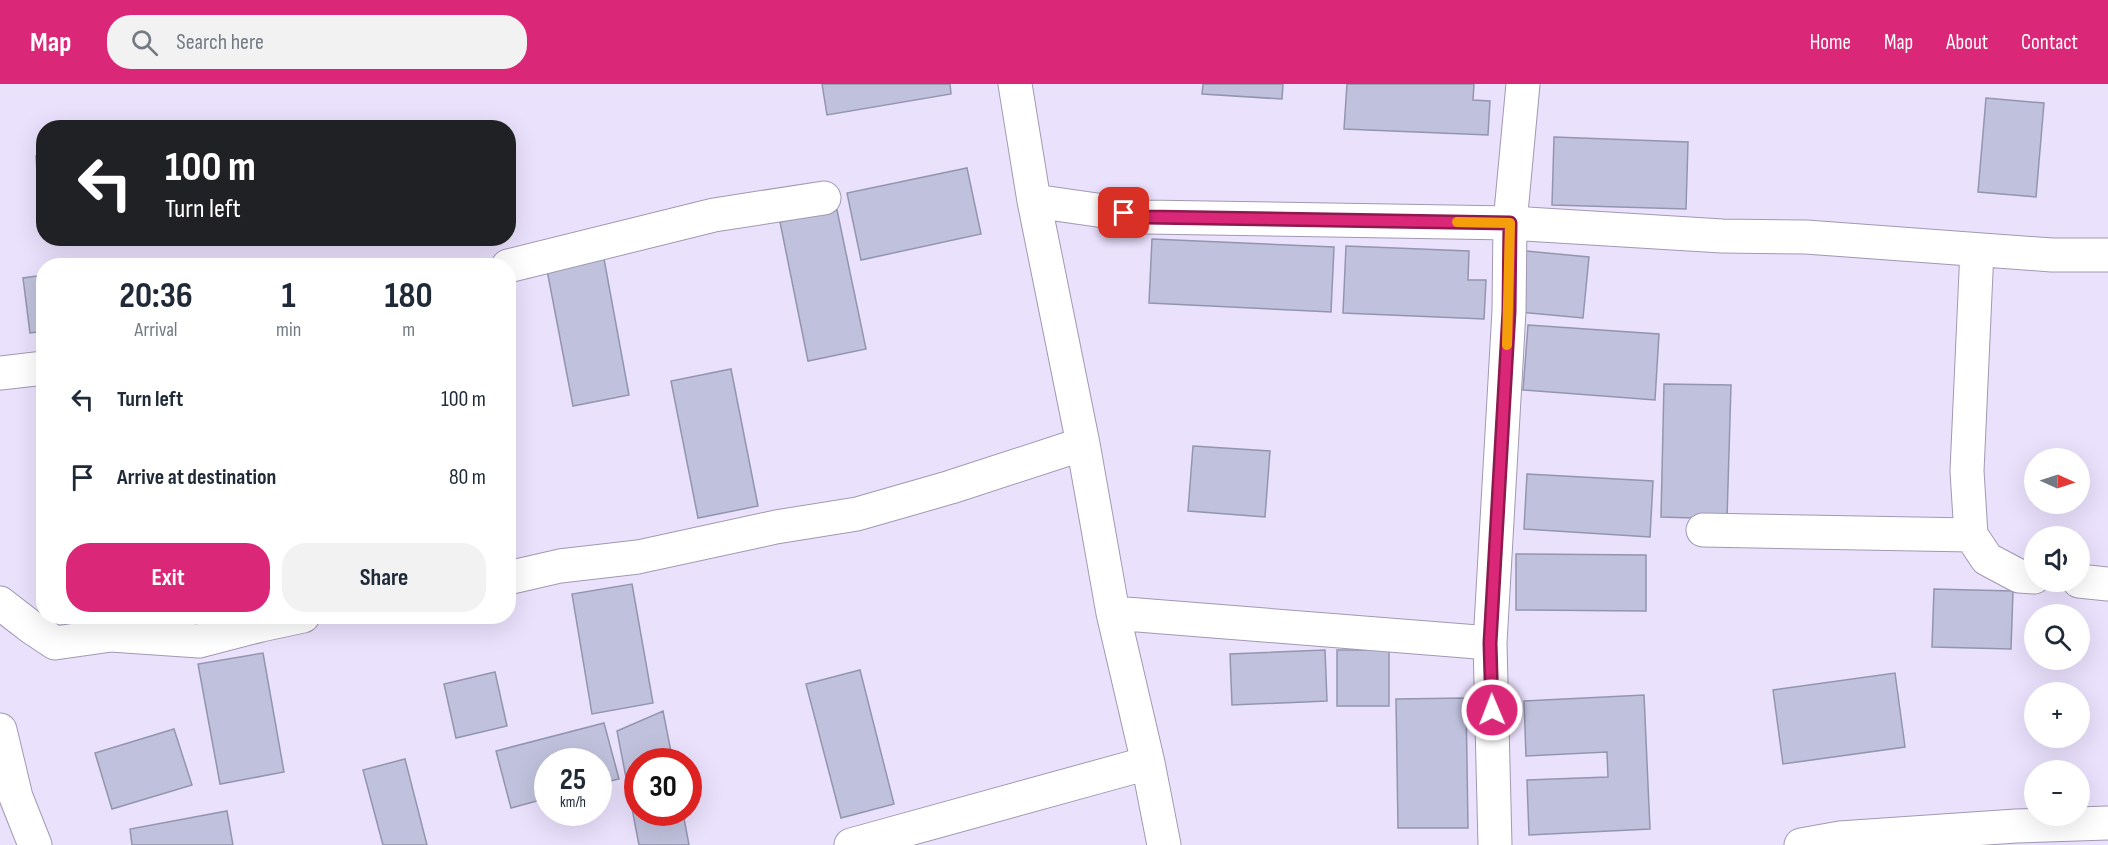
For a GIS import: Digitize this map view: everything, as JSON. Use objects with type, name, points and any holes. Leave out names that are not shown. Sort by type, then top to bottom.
[{"type":"street","points":[[1015,84],[1034,201],[1083,444],[1113,613],[1164,845]]},
{"type":"street","points":[[1495,845],[1490,643],[1509,311],[1510,223],[1523,84]]},
{"type":"street","points":[[516,264],[714,215],[824,198]]},
{"type":"street","points":[[1034,201],[1146,217],[1510,223],[1722,236],[1806,237],[2052,255],[2108,255]]},
{"type":"street","points":[[1977,250],[1967,471],[1971,535],[1987,559],[2019,576],[2024,576]]},
{"type":"street","points":[[0,373],[36,369]]},
{"type":"street","points":[[516,576],[560,566],[638,557],[777,527],[857,514],[951,487],[1083,444]]},
{"type":"street","points":[[1703,530],[1971,535]]},
{"type":"street","points":[[2090,582],[2108,584]]},
{"type":"street","points":[[0,603],[55,643],[111,635],[199,641],[266,624]]},
{"type":"street","points":[[1113,613],[1490,643]]},
{"type":"street","points":[[0,730],[16,796],[35,845]]},
{"type":"street","points":[[851,845],[1148,764]]},
{"type":"street","points":[[1801,845],[1840,838],[2016,826],[2108,823]]},
{"type":"building","points":[[822,84],[950,84],[951,94],[827,115]]},
{"type":"building","points":[[1203,84],[1283,84],[1282,99],[1202,94]]},
{"type":"building","points":[[1347,84],[1474,84],[1473,100],[1490,101],[1488,135],[1344,129]]},
{"type":"building","points":[[1986,98],[2044,103],[2036,197],[1978,192]]},
{"type":"building","points":[[1554,137],[1688,142],[1686,209],[1552,205]]},
{"type":"building","points":[[967,168],[981,234],[861,260],[847,193]]},
{"type":"building","points":[[837,210],[866,349],[808,361],[780,222]]},
{"type":"building","points":[[1152,239],[1334,247],[1331,312],[1149,303]]},
{"type":"building","points":[[1346,246],[1469,251],[1468,280],[1486,280],[1484,319],[1343,313]]},
{"type":"building","points":[[1526,251],[1589,257],[1583,318],[1520,312]]},
{"type":"building","points":[[604,259],[629,395],[573,406],[547,270]]},
{"type":"building","points":[[36,276],[36,332],[30,333],[23,278]]},
{"type":"building","points":[[1528,325],[1659,334],[1655,400],[1523,390]]},
{"type":"building","points":[[731,369],[758,506],[698,518],[671,381]]},
{"type":"building","points":[[1664,384],[1731,385],[1727,519],[1661,517]]},
{"type":"building","points":[[1193,446],[1270,451],[1265,517],[1188,511]]},
{"type":"building","points":[[1527,474],[1653,481],[1650,537],[1524,529]]},
{"type":"building","points":[[1516,554],[1646,555],[1646,611],[1516,610]]},
{"type":"building","points":[[632,584],[653,703],[592,714],[572,594]]},
{"type":"building","points":[[1934,589],[2013,591],[2011,649],[1932,647]]},
{"type":"building","points":[[1325,650],[1327,701],[1232,705],[1230,654]]},
{"type":"building","points":[[1337,650],[1389,650],[1389,706],[1337,706]]},
{"type":"building","points":[[263,653],[284,772],[220,784],[198,664]]},
{"type":"building","points":[[860,670],[894,804],[841,818],[806,684]]},
{"type":"building","points":[[495,672],[507,726],[456,738],[444,684]]},
{"type":"building","points":[[1895,673],[1905,747],[1783,764],[1773,690]]},
{"type":"building","points":[[1644,695],[1650,829],[1529,835],[1527,780],[1608,777],[1607,752],[1526,756],[1524,701]]},
{"type":"building","points":[[1466,698],[1468,828],[1398,828],[1396,699]]},
{"type":"building","points":[[663,711],[670,748],[624,748],[624,767],[617,731]]},
{"type":"building","points":[[604,723],[611,748],[534,748],[534,802],[511,808],[496,751]]},
{"type":"building","points":[[174,729],[192,785],[112,809],[95,753]]},
{"type":"building","points":[[612,753],[619,779],[612,781]]},
{"type":"building","points":[[405,759],[427,845],[383,845],[363,770]]},
{"type":"building","points":[[227,811],[233,845],[132,845],[130,829]]},
{"type":"building","points":[[635,826],[685,826],[689,845],[639,845]]},
{"type":"slow traffic","points":[[1457,222],[1510,223],[1507,345]]},
{"type":"route","points":[[1124,213],[1146,217],[1510,223],[1509,311],[1490,643],[1492,710]]}]
